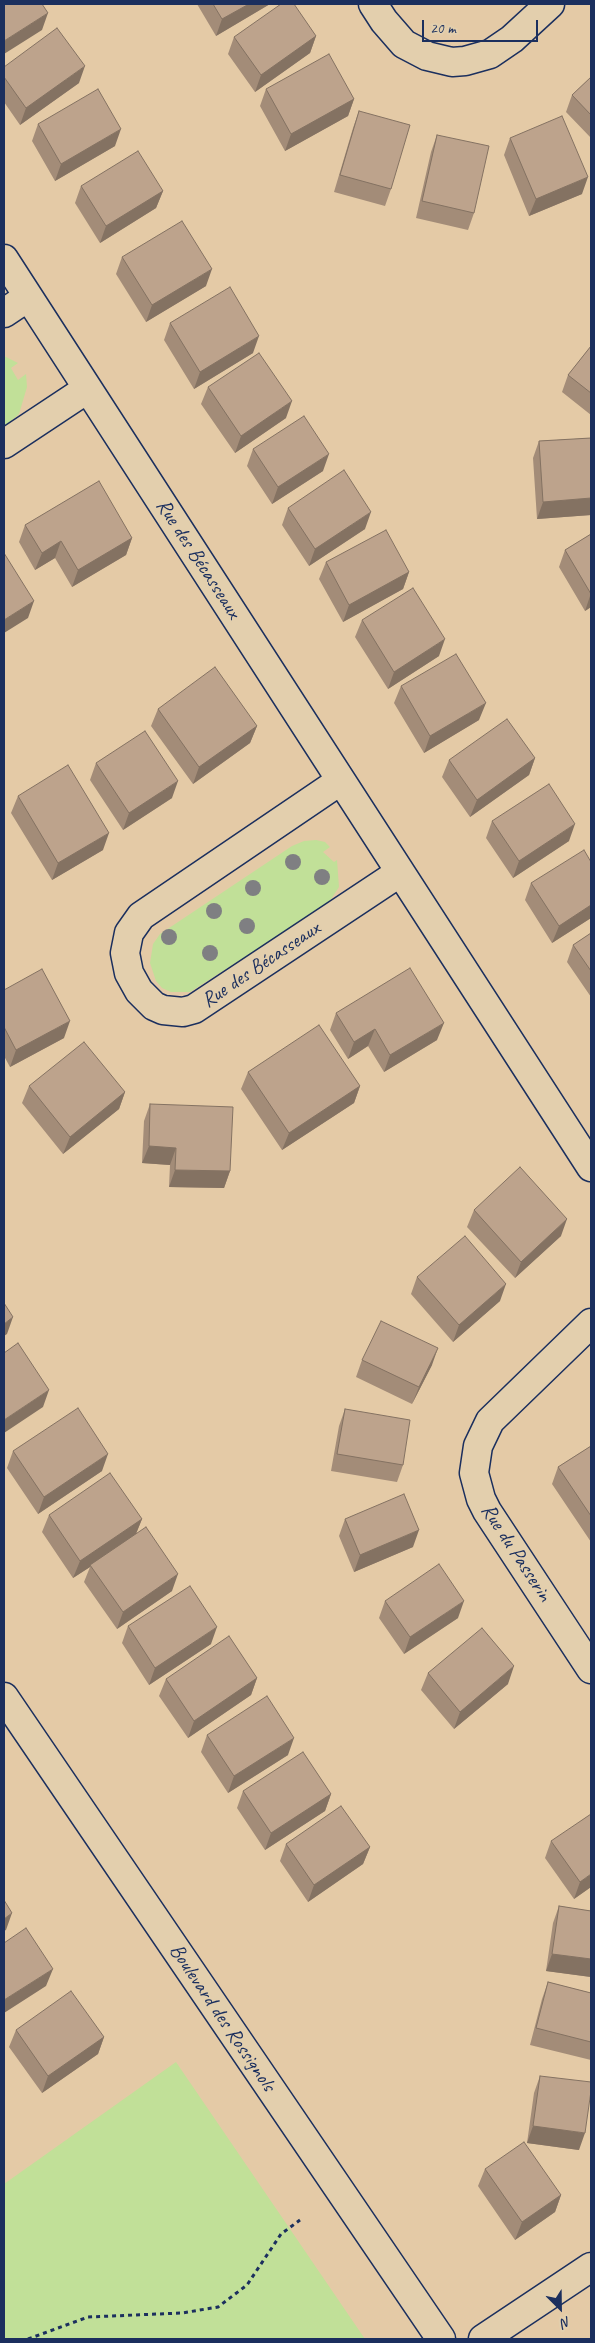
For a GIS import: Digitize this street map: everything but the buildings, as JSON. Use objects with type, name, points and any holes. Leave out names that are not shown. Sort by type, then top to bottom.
[{"type":"street","points":[[373,4],[404,44],[427,56],[452,62],[478,58],[496,50],[512,39],[550,4]]},
{"type":"street","name":"Rue des Bécasseaux","points":[[4,259],[399,873],[591,1167]]},
{"type":"street","points":[[4,313],[28,297]]},
{"type":"street","points":[[4,444],[87,389]]},
{"type":"street","name":"Rue des Bécasseaux","points":[[340,781],[141,916],[129,933],[125,953],[129,973],[139,991],[154,1006],[164,1010],[184,1012],[194,1009],[399,873]]},
{"type":"street","name":"Rue du Passerin","points":[[591,1323],[490,1421],[478,1446],[474,1473],[481,1499],[487,1511],[591,1669]]},
{"type":"street","name":"Boulevard des Rossignols","points":[[4,1697],[441,2339]]},
{"type":"street","points":[[483,2339],[591,2267]]},
{"type":"path","points":[[28,2339],[88,2317],[182,2313],[218,2307],[246,2285],[281,2234],[300,2220]]},
{"type":"green space","points":[[4,356],[18,363],[11,368],[18,380],[26,374],[27,387],[19,414],[4,427]]},
{"type":"green space","points":[[316,840],[325,842],[330,847],[323,852],[334,862],[337,860],[339,887],[328,904],[190,992],[171,992],[162,988],[156,981],[150,963],[153,944],[160,934],[292,846],[304,841]]},
{"type":"green space","points":[[176,2062],[365,2339],[4,2339],[4,2184]]}]
